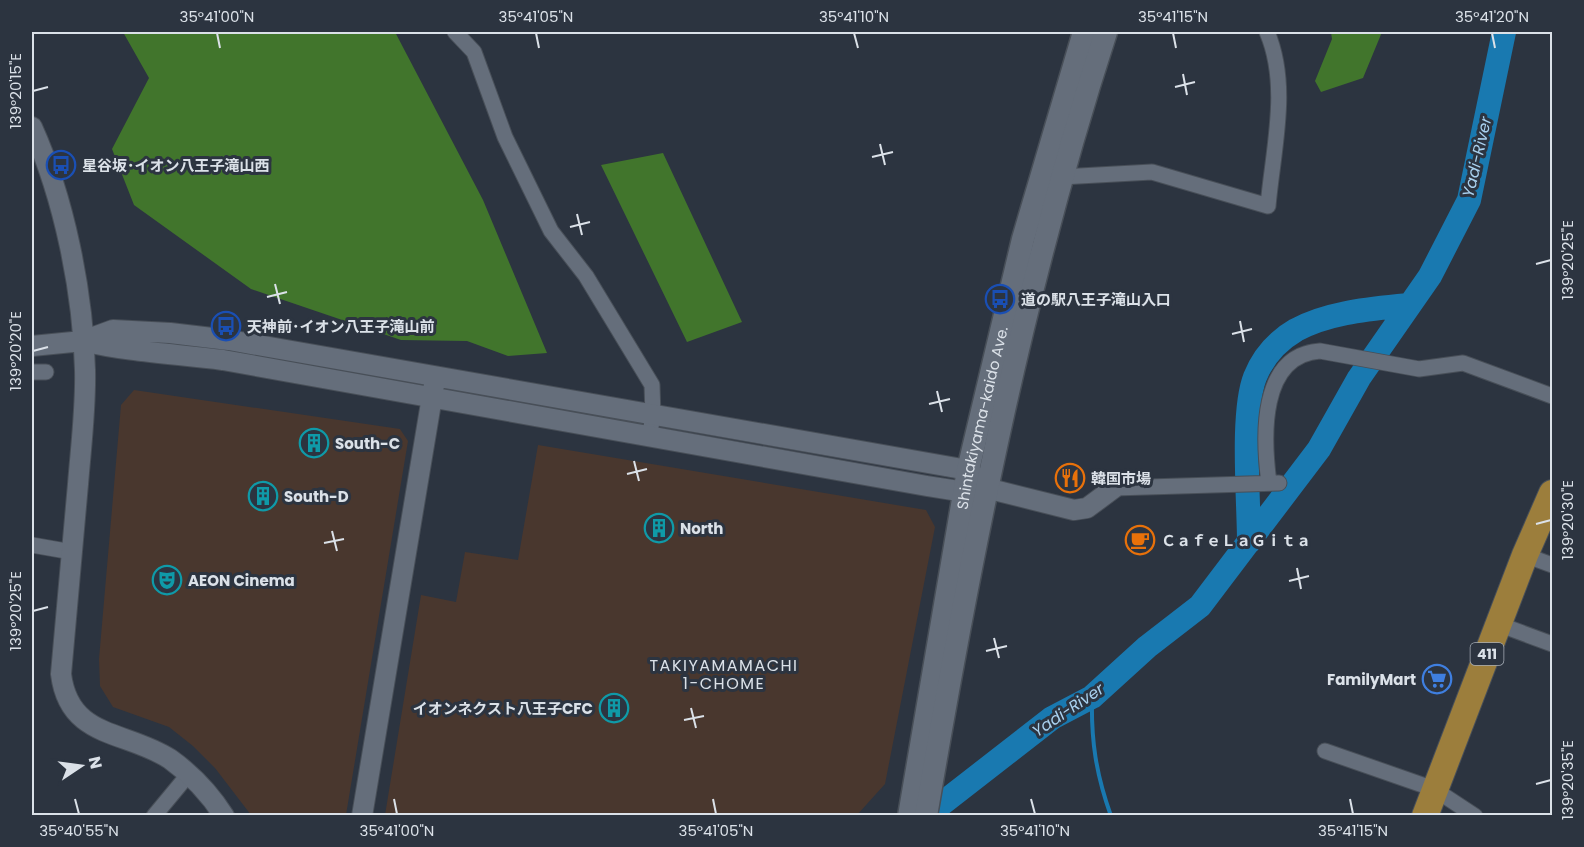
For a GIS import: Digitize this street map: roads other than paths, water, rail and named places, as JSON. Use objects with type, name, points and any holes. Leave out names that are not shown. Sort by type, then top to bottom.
[{"type":"highway","name":"411","points":[[1425,816],[1525,555],[1552,493]]},
{"type":"main road","name":"Shintakiyama-kaido Ave.","points":[[915,814],[973,483],[1023,239],[1084,32]]},
{"type":"main road","name":"Shintakiyama-kaido Ave.","points":[[915,814],[930,790],[973,483],[1028,306],[1061,177],[1106,32]]},
{"type":"street","points":[[455,32],[474,52],[505,137],[551,231],[586,276],[652,385],[653,416],[649,438]]},
{"type":"street","points":[[1061,177],[1152,172],[1268,206],[1280,107],[1278,70],[1267,32]]},
{"type":"street","points":[[32,127],[63,218],[75,278],[85,373],[61,674],[63,688],[72,710],[90,725],[145,745],[170,759],[188,775],[224,816]]},
{"type":"street","points":[[32,346],[83,341],[113,330],[170,333],[258,345],[653,416],[973,483],[1081,510],[1114,488],[1268,484],[1265,455],[1269,402],[1277,377],[1290,361],[1304,352],[1320,351],[1419,369],[1463,363],[1552,396]]},
{"type":"street","points":[[83,341],[113,348],[223,360],[649,438],[973,483]]},
{"type":"street","points":[[362,816],[435,376]]},
{"type":"street","points":[[32,545],[72,552]]},
{"type":"street","points":[[1525,555],[1552,565]]},
{"type":"street","points":[[1498,624],[1552,644]]},
{"type":"street","points":[[1325,751],[1434,789],[1475,816]]},
{"type":"street","points":[[154,816],[188,775]]},
{"type":"waterway","name":"Yadi-River","points":[[926,816],[1052,718],[1092,697],[1147,647],[1200,606],[1319,449],[1359,378],[1430,276],[1469,200],[1504,32]]},
{"type":"waterway","name":"Yadi-River","points":[[1249,542],[1248,412],[1255,377],[1266,356],[1296,330],[1322,319],[1350,312],[1408,305]]},
{"type":"waterway","points":[[1092,697],[1092,728],[1096,757],[1111,816]]},
{"type":"place","name":"星谷坂･イオン八王子滝山西","points":[[61,165]]},
{"type":"place","name":"道の駅八王子滝山入口","points":[[1000,299]]},
{"type":"place","name":"天神前･イオン八王子滝山前","points":[[226,326]]},
{"type":"place","name":"South-C","points":[[314,443]]},
{"type":"place","name":"韓国市場","points":[[1070,478]]},
{"type":"place","name":"South-D","points":[[263,496]]},
{"type":"place","name":"North","points":[[659,528]]},
{"type":"place","name":"ＣａｆｅＬａＧｉｔａ","points":[[1140,540]]},
{"type":"place","name":"AEON Cinema","points":[[167,580]]},
{"type":"place","name":"FamilyMart","points":[[1437,679]]},
{"type":"place","name":"イオンネクスト八王子CFC","points":[[614,708]]},
{"type":"district","name":"TAKIYAMAMACHI 1-CHOME","points":[[724,674]]}]
